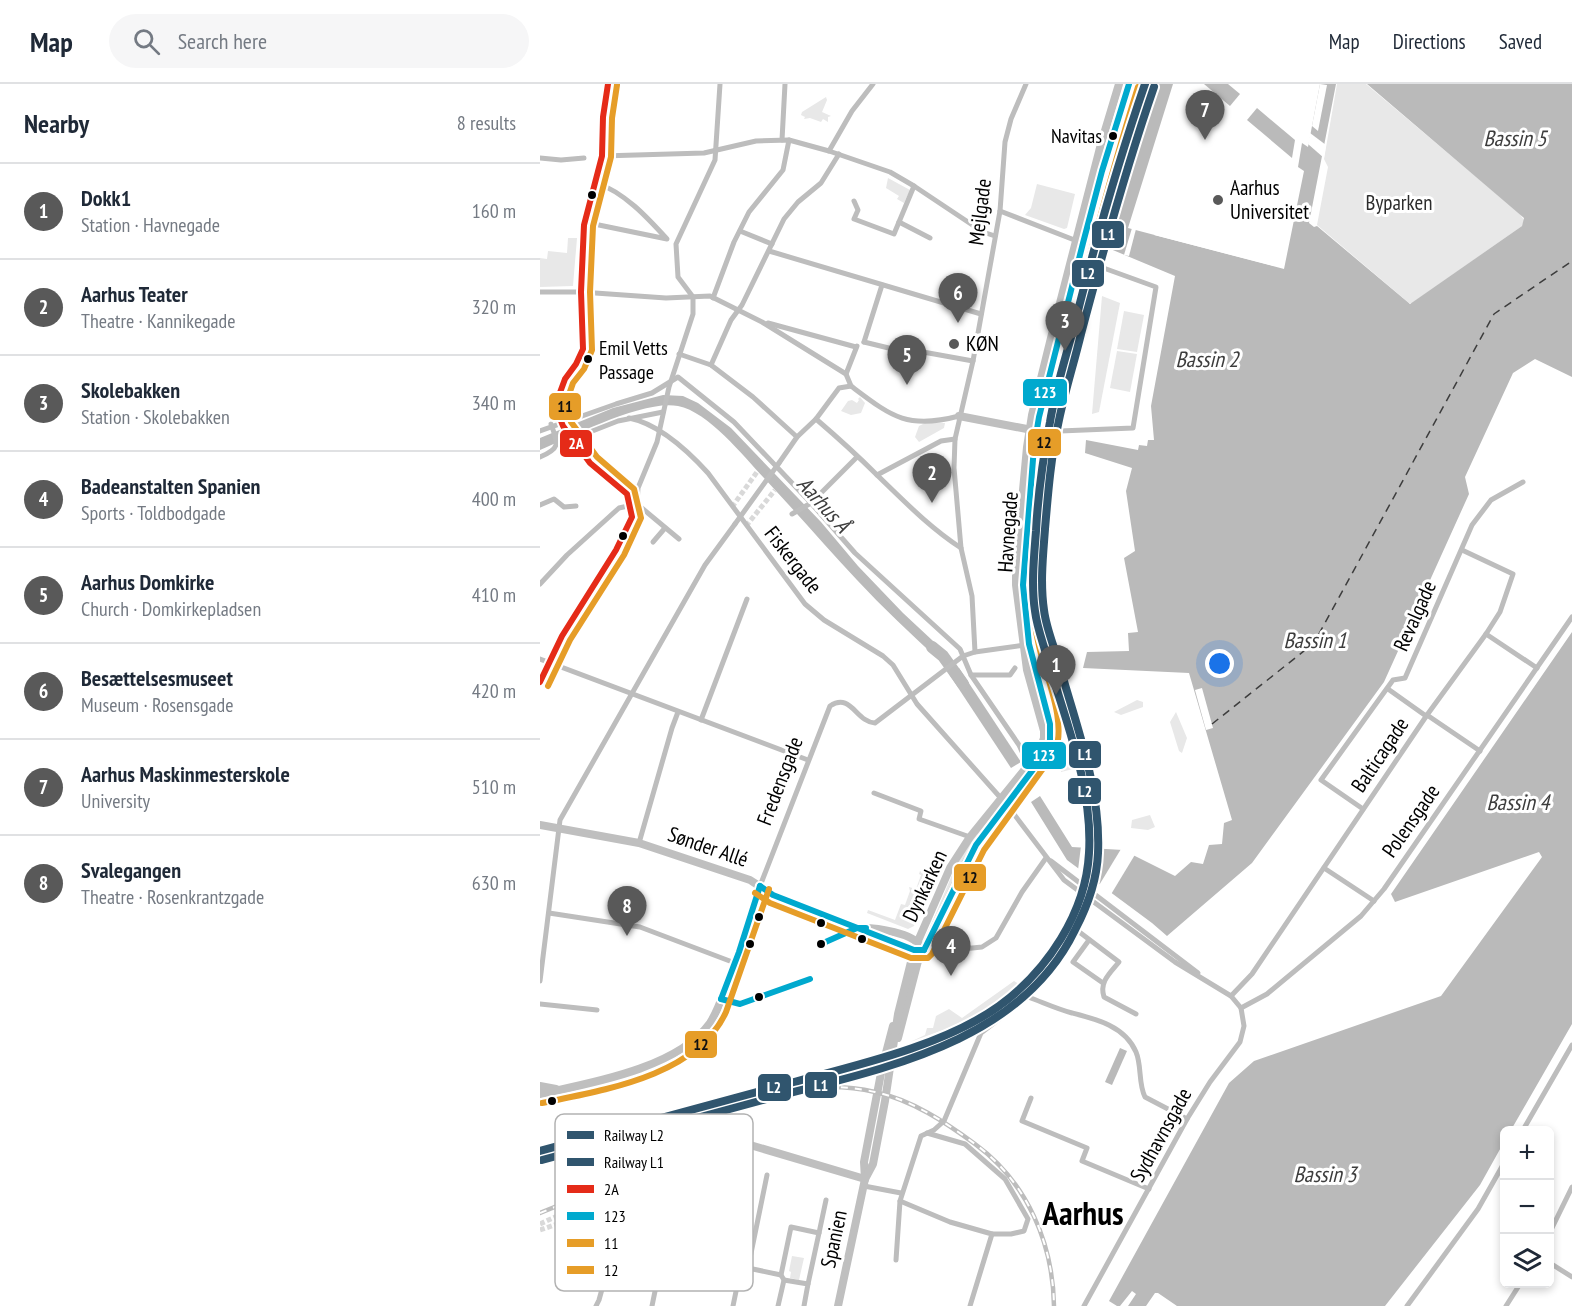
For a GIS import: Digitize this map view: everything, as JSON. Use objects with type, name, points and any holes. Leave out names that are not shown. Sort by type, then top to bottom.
[{"type":"street","points":[[608,84],[603,117],[602,156],[705,153],[756,141],[785,140],[839,154],[890,172],[983,232],[995,236]]},
{"type":"street","points":[[637,504],[638,488],[660,431],[669,387],[693,314],[693,297],[678,277],[676,244],[715,160],[720,84]]},
{"type":"street","points":[[711,297],[744,221],[754,204],[783,170],[785,84]]},
{"type":"street","points":[[829,151],[852,111],[873,84]]},
{"type":"street","name":"Mejlgade","points":[[975,652],[972,596],[960,548],[954,468],[955,440],[973,361],[1000,211],[1005,142],[1011,119],[1026,84]]},
{"type":"street","points":[[1080,242],[1119,84]]},
{"type":"street","points":[[1080,242],[1129,84]]},
{"type":"street","points":[[711,365],[731,320],[739,311],[790,210],[821,183],[839,154]]},
{"type":"street","points":[[540,158],[561,160],[584,158]]},
{"type":"street","points":[[595,182],[616,192],[642,211],[668,239],[676,244]]},
{"type":"street","points":[[854,201],[858,210],[854,219],[894,234],[914,186]]},
{"type":"street","points":[[1000,211],[1080,242]]},
{"type":"street","points":[[899,222],[930,238]]},
{"type":"street","points":[[594,224],[668,239]]},
{"type":"street","points":[[740,231],[772,244]]},
{"type":"street","name":"Havnegade","points":[[1031,770],[1042,745],[1044,730],[1027,670],[1024,601],[1023,567],[1033,430],[1080,242]]},
{"type":"street","points":[[769,251],[981,314]]},
{"type":"street","points":[[1060,431],[1133,428],[1156,287],[1098,266]]},
{"type":"street","points":[[846,374],[856,347],[864,342],[882,285]]},
{"type":"street","points":[[540,292],[711,297],[762,322],[846,374],[851,386],[889,414],[905,420],[948,419],[959,416],[1033,430]]},
{"type":"street","points":[[762,322],[856,347]]},
{"type":"street","points":[[864,342],[901,351],[912,350],[973,361]]},
{"type":"street","points":[[679,354],[711,365],[753,397],[797,437]]},
{"type":"street","points":[[540,431],[652,393],[678,376],[747,435],[855,553],[960,649],[971,675],[1018,745],[1031,770]]},
{"type":"street","points":[[540,981],[559,828],[565,812],[705,565],[797,437],[816,419],[839,388],[851,386]]},
{"type":"street","points":[[572,439],[629,418],[664,411]]},
{"type":"street","name":"Fiskergade","points":[[629,418],[644,421],[694,457],[806,603],[824,621],[888,661],[911,696],[1006,805],[1046,858]]},
{"type":"street","points":[[816,419],[942,536],[960,548]]},
{"type":"street","points":[[540,457],[553,451],[557,443],[552,427]]},
{"type":"street","points":[[877,475],[939,442],[955,440]]},
{"type":"street","points":[[794,513],[809,503],[857,457]]},
{"type":"street","name":"Revalgade","points":[[1363,809],[1321,780],[1393,680],[1405,678],[1472,525],[1491,500],[1523,482]]},
{"type":"street","points":[[540,505],[554,499],[564,507],[576,506]]},
{"type":"street","points":[[637,504],[679,539]]},
{"type":"street","points":[[540,584],[567,555],[619,508],[637,504]]},
{"type":"street","points":[[653,542],[665,528]]},
{"type":"street","name":"Balticagade","points":[[1231,996],[1252,974],[1426,715],[1500,612],[1513,574],[1462,550]]},
{"type":"street","points":[[701,720],[747,599]]},
{"type":"street","name":"Polensgade","points":[[1241,1008],[1267,994],[1361,916],[1374,901],[1572,617]]},
{"type":"street","points":[[555,649],[566,630]]},
{"type":"street","points":[[1485,634],[1537,668]]},
{"type":"street","points":[[911,696],[963,656],[975,652],[1026,645]]},
{"type":"street","points":[[540,659],[550,660],[678,712],[808,760]]},
{"type":"street","points":[[540,682],[550,660]]},
{"type":"street","points":[[971,675],[1010,675],[1015,668]]},
{"type":"street","points":[[1388,689],[1480,751]]},
{"type":"street","name":"Fredensgade","points":[[540,1095],[647,1067],[673,1055],[706,1027],[715,1015],[735,963],[760,886],[826,711],[835,703],[844,702],[851,706],[864,721],[875,723],[911,696]]},
{"type":"street","points":[[639,843],[678,712]]},
{"type":"street","name":"Dynkarken","points":[[916,946],[950,868],[970,837],[1000,799],[1031,770]]},
{"type":"street","name":"Dynkarken","points":[[924,950],[972,852],[1031,770]]},
{"type":"street","points":[[874,793],[921,811],[919,819],[970,837]]},
{"type":"street","name":"Sønder Allé","points":[[540,825],[639,843],[744,878],[773,895],[856,928],[924,950]]},
{"type":"street","points":[[1046,858],[1204,978]]},
{"type":"street","points":[[1046,858],[1064,880],[1175,962],[1231,996],[1241,1008]]},
{"type":"street","points":[[924,950],[982,947],[996,938],[1022,892],[1046,858]]},
{"type":"street","points":[[1324,868],[1374,901]]},
{"type":"street","points":[[549,913],[640,927],[735,963]]},
{"type":"street","points":[[1074,928],[1119,962],[1103,983],[1104,997],[1136,1014]]},
{"type":"street","points":[[1089,940],[1073,962],[1103,983]]},
{"type":"street","name":"Spanien","points":[[865,1182],[864,1162],[887,1046],[916,946]]},
{"type":"street","name":"Spanien","points":[[894,1045],[901,1032],[918,962],[924,950]]},
{"type":"street","points":[[896,1260],[901,1193],[921,1136],[944,1121],[981,1033],[1028,997],[1071,1013],[1090,1016],[1108,1024],[1126,1037],[1135,1048],[1140,1061],[1142,1092],[1145,1097],[1188,1119]]},
{"type":"street","points":[[540,1004],[597,1010]]},
{"type":"street","name":"Sydhavnsgade","points":[[1084,1306],[1209,1082],[1237,1047],[1244,1026],[1241,1008]]},
{"type":"street","name":"Spanien","points":[[838,1306],[865,1182],[873,1164],[898,1014]]},
{"type":"street","points":[[1526,1126],[1572,1045]]},
{"type":"street","name":"Spanien","points":[[875,1110],[887,1083]]},
{"type":"street","points":[[540,1086],[558,1090]]},
{"type":"street","points":[[1031,1098],[1022,1121],[1087,1148],[1082,1161],[1149,1189]]},
{"type":"street","points":[[900,1201],[950,1222],[992,1234],[1024,1231],[1028,1219],[1005,1179],[965,1144],[927,1133]]},
{"type":"street","points":[[753,1146],[901,1193]]},
{"type":"street","points":[[1407,1306],[1478,1209],[1500,1170]]},
{"type":"street","points":[[753,1246],[767,1175]]},
{"type":"street","points":[[1554,1224],[1572,1187]]},
{"type":"street","points":[[804,1306],[826,1200]]},
{"type":"street","points":[[778,1306],[791,1227],[819,1233]]},
{"type":"street","points":[[970,1306],[992,1234]]},
{"type":"street","points":[[1554,1266],[1572,1277]]},
{"type":"street","points":[[753,1267],[808,1284]]},
{"type":"street","points":[[1506,1306],[1517,1288]]},
{"type":"street","points":[[596,1306],[602,1291]]},
{"type":"street","points":[[652,1306],[655,1291]]},
{"type":"street","points":[[733,1306],[736,1291]]},
{"type":"green space","name":"Byparken","points":[[1337,84],[1366,84],[1519,213],[1524,220],[1522,226],[1409,303],[1317,225],[1328,167],[1324,159]]},
{"type":"green space","points":[[826,97],[822,112],[831,116],[828,117],[828,122],[823,119],[821,122],[810,118],[804,119],[802,112]]},
{"type":"green space","points":[[888,178],[910,190],[904,203],[897,199],[899,196],[886,188]]},
{"type":"green space","points":[[1037,184],[1075,194],[1067,228],[1064,229],[1025,215],[1031,208]]},
{"type":"green space","points":[[568,238],[577,238],[573,286],[540,287],[540,258],[547,259],[548,251],[567,253]]},
{"type":"green space","points":[[1102,296],[1120,303],[1099,412],[1092,414]]},
{"type":"green space","points":[[1124,311],[1144,315],[1137,352],[1117,349]]},
{"type":"green space","points":[[1117,351],[1137,354],[1130,392],[1110,388]]},
{"type":"green space","points":[[860,397],[865,403],[861,413],[851,415],[841,411],[848,401],[852,400],[857,403]]},
{"type":"green space","points":[[925,423],[945,423],[944,428],[919,442],[915,437],[919,426]]},
{"type":"green space","points":[[1137,700],[1143,702],[1143,707],[1121,715],[1114,712]]},
{"type":"green space","points":[[1176,712],[1187,738],[1182,753],[1179,751],[1170,722]]},
{"type":"green space","points":[[1073,751],[1077,768],[1061,772],[1060,752]]},
{"type":"green space","points":[[1150,815],[1155,827],[1148,830],[1131,828],[1132,820]]},
{"type":"green space","points":[[989,817],[991,819],[964,859],[926,937],[954,870],[969,843]]},
{"type":"green space","points":[[920,871],[934,874],[914,926],[908,929],[867,913],[868,910],[895,920],[901,904],[905,905],[910,891],[909,887],[916,889],[921,875]]},
{"type":"green space","points":[[1014,981],[1019,984],[980,1013],[910,1042],[925,1035],[927,1028],[933,1028],[936,1016],[949,1009],[962,1018]]},
{"type":"green space","points":[[970,1031],[969,1038],[910,1064],[903,1058]]},
{"type":"green space","points":[[792,1256],[804,1258],[799,1280],[790,1278]]},
{"type":"water","points":[[1157,84],[1173,84],[1128,228],[1284,269],[1304,171],[1298,167],[1302,143],[1308,147],[1320,84],[1336,84],[1309,223],[1314,227],[1317,226],[1410,304],[1522,226],[1524,218],[1367,84],[1572,84],[1572,377],[1535,359],[1513,373],[1465,477],[1469,494],[1384,682],[1252,863],[1167,936],[1067,860],[1031,802],[1040,796],[1072,847],[1123,850],[1175,876],[1191,862],[1203,864],[1209,845],[1222,844],[1224,823],[1232,820],[1189,673],[1083,668],[1087,652],[1129,651],[1128,633],[1138,632],[1124,558],[1135,551],[1126,491],[1132,468],[1085,453],[1086,440],[1138,450],[1139,445],[1147,446],[1148,440],[1154,440],[1151,406],[1175,276],[1108,248]]},
{"type":"water","points":[[1204,84],[1228,84],[1240,94],[1230,106]]},
{"type":"water","points":[[1257,108],[1295,140],[1292,158],[1247,120]]},
{"type":"water","points":[[663,395],[683,396],[698,403],[731,428],[821,522],[858,566],[947,654],[939,660],[908,631],[857,580],[725,436],[690,410],[664,405],[628,413],[540,450],[540,438],[613,408]]},
{"type":"water","name":"Bassin 3","points":[[1572,632],[1572,1024],[1513,1126],[1500,1126],[1500,1149],[1480,1185],[1385,1306],[1177,1306],[1155,1293],[1146,1306],[1128,1306],[1136,1294],[1132,1291],[1120,1306],[1109,1301],[1229,1083],[1254,1061],[1441,996],[1542,857],[1539,852],[1395,902],[1391,894]]},
{"type":"water","points":[[959,668],[1021,762],[1011,768],[949,674]]},
{"type":"water","points":[[1120,1048],[1127,1051],[1112,1085],[1105,1082]]},
{"type":"pier","points":[[1320,84],[1327,85],[1318,131],[1312,126]]},
{"type":"pier","points":[[1310,133],[1326,145],[1324,158],[1308,144]]},
{"type":"pier","points":[[1132,228],[1136,229],[1129,256],[1124,255]]},
{"type":"pier","points":[[1160,234],[1273,263],[1274,266],[1154,235]]},
{"type":"pier","points":[[1202,688],[1213,728],[1206,730],[1195,690]]},
{"type":"pier","points":[[1081,846],[1092,847],[1087,878],[1078,870]]},
{"type":"pier","points":[[1121,849],[1136,853],[1110,896],[1098,887]]},
{"type":"waterway","name":"Aarhus Å","points":[[932,647],[943,656],[963,684]]},
{"type":"ferry route","points":[[1212,724],[1314,643],[1494,314],[1572,261]]},
{"type":"tunnel","points":[[732,507],[757,472]]},
{"type":"tunnel","points":[[746,526],[775,490]]},
{"type":"tunnel","points":[[540,1224],[555,1217]]},
{"type":"tunnel","points":[[540,1230],[555,1225]]},
{"type":"railway","points":[[831,1074],[872,1061]]},
{"type":"railway","points":[[803,1083],[830,1075]]},
{"type":"railway","points":[[692,1114],[771,1093],[823,1087],[875,1092],[915,1106],[975,1144],[993,1159],[1023,1195],[1034,1216],[1049,1259],[1054,1306]]},
{"type":"railway","points":[[540,1213],[555,1207]]},
{"type":"rail line","name":"L2","points":[[676,1114],[900,1052],[953,1032],[977,1020],[1017,992],[1048,958],[1072,919],[1086,875],[1089,853],[1087,804],[1077,756],[1036,617],[1033,581],[1038,503],[1045,449],[1057,387],[1106,206],[1145,84]]},
{"type":"rail line","name":"L1","points":[[711,1114],[896,1064],[940,1047],[981,1027],[1018,1001],[1050,969],[1075,930],[1087,903],[1097,863],[1098,828],[1086,755],[1045,616],[1042,580],[1043,549],[1050,475],[1064,398],[1115,210],[1154,87]]},
{"type":"rail line","name":"L2","points":[[540,1151],[555,1147]]},
{"type":"rail line","name":"L1","points":[[542,1160],[555,1156]]},
{"type":"transit line","name":"2A","points":[[540,682],[562,636],[616,550],[632,517],[627,494],[590,463],[563,426],[555,406],[565,379],[583,349],[581,292],[584,225],[602,156],[603,117],[608,84]]},
{"type":"transit line","name":"123","points":[[924,950],[976,845],[1044,755],[1050,740],[1050,724],[1029,644],[1023,585],[1034,447],[1039,417],[1083,243],[1129,84]]},
{"type":"transit line","name":"11","points":[[548,686],[570,640],[624,555],[641,518],[634,489],[597,457],[571,422],[565,406],[573,383],[584,369],[592,350],[590,292],[593,226],[611,157],[612,118],[617,85]]},
{"type":"transit line","name":"12","points":[[755,893],[770,903],[911,958],[928,958],[984,850],[1055,752],[1059,727],[1057,713],[1039,646],[1033,600],[1044,445],[1048,419],[1080,294],[1138,87]]},
{"type":"transit line","name":"123","points":[[760,886],[773,895],[914,950],[924,950]]},
{"type":"transit line","name":"123","points":[[721,999],[760,886]]},
{"type":"transit line","name":"12","points":[[542,1103],[646,1077],[694,1051],[712,1034],[726,1012],[769,889]]},
{"type":"transit line","name":"123","points":[[821,944],[857,928],[866,928]]},
{"type":"transit line","name":"123","points":[[721,999],[740,1004],[810,979]]},
{"type":"place","name":"Navitas","points":[[1113,136]]},
{"type":"place","name":"Aarhus Maskinmesterskole","points":[[1205,140]]},
{"type":"place","name":"Aarhus Universitet","points":[[1218,200]]},
{"type":"place","name":"Besættelsesmuseet","points":[[958,323]]},
{"type":"place","name":"KØN","points":[[954,344]]},
{"type":"place","name":"Skolebakken","points":[[1065,351]]},
{"type":"place","name":"Emil Vetts Passage","points":[[588,359]]},
{"type":"place","name":"Aarhus Domkirke","points":[[907,385]]},
{"type":"place","name":"Aarhus Teater","points":[[932,503]]},
{"type":"place","name":"Dokk1","points":[[1056,695]]},
{"type":"place","name":"Svalegangen","points":[[627,936]]},
{"type":"place","name":"Badeanstalten Spanien","points":[[951,976]]},
{"type":"district","name":"Aarhus","points":[[1083,1213]]},
{"type":"water label","name":"Bassin 5","points":[[1515,138]]},
{"type":"water label","name":"Bassin 2","points":[[1207,359]]},
{"type":"water label","name":"Bassin 1","points":[[1315,640]]},
{"type":"water label","name":"Bassin 4","points":[[1518,802]]}]
